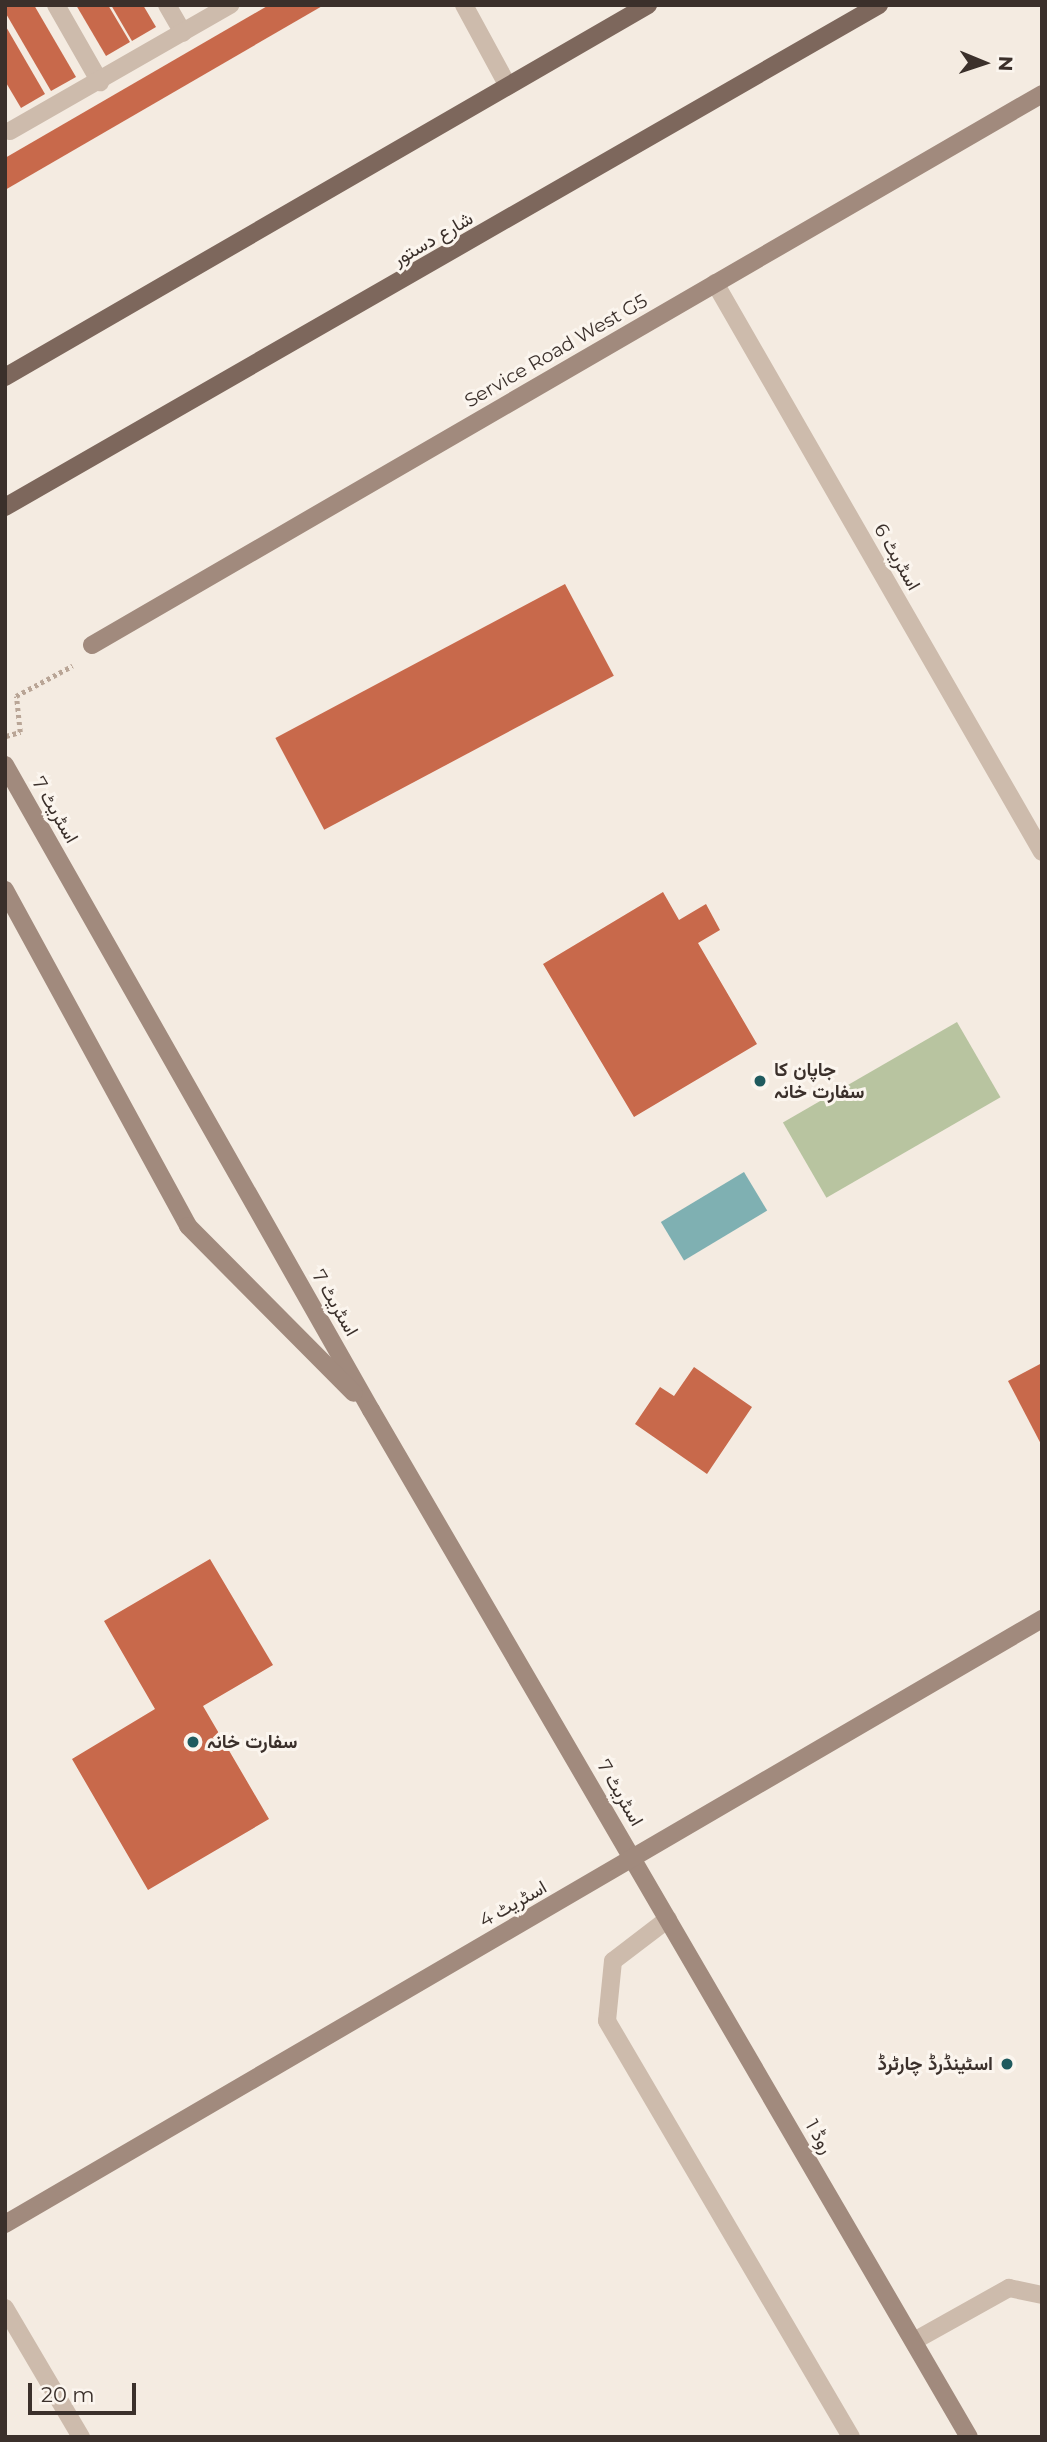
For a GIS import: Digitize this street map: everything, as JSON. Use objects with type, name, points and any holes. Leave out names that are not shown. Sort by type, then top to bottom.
[{"type":"main road","points":[[5,377],[648,5]]},
{"type":"main road","name":"شارع دستور","points":[[5,507],[879,5]]},
{"type":"street","points":[[56,5],[100,82]]},
{"type":"street","points":[[167,5],[183,33]]},
{"type":"street","points":[[7,129],[100,82],[230,5]]},
{"type":"street","points":[[464,5],[508,86]]},
{"type":"street","name":"Service Road West G5","points":[[92,645],[1042,94]]},
{"type":"street","name":"اسٹریٹ 6","points":[[715,283],[1042,852]]},
{"type":"street","name":"اسٹریٹ 7","points":[[5,765],[371,1410],[634,1858]]},
{"type":"street","points":[[5,890],[188,1226],[371,1410]]},
{"type":"street","name":"اسٹریٹ 4","points":[[5,2224],[1042,1619]]},
{"type":"street","name":"روڈ 1","points":[[634,1858],[969,2437]]},
{"type":"street","points":[[668,1919],[613,1961],[607,2021],[851,2437]]},
{"type":"street","points":[[914,2341],[1009,2288],[1042,2295]]},
{"type":"street","points":[[5,2308],[81,2437]]},
{"type":"path","points":[[5,736],[20,732],[16,696],[72,666]]},
{"type":"green space","points":[[957,1022],[1001,1097],[826,1198],[783,1122]]},
{"type":"water","points":[[744,1172],[767,1211],[684,1261],[661,1222]]},
{"type":"building","points":[[5,5],[34,5],[76,77],[51,91],[5,12]]},
{"type":"building","points":[[76,5],[108,5],[130,42],[106,56]]},
{"type":"building","points":[[111,5],[143,5],[156,27],[132,41]]},
{"type":"building","points":[[269,5],[324,5],[5,190],[5,158]]},
{"type":"building","points":[[5,25],[45,94],[21,108],[5,81]]},
{"type":"building","points":[[565,584],[614,676],[324,830],[275,738]]},
{"type":"building","points":[[663,892],[679,920],[706,904],[720,930],[698,943],[757,1044],[634,1117],[543,964]]},
{"type":"building","points":[[1042,1363],[1042,1446],[1008,1381]]},
{"type":"building","points":[[694,1367],[752,1407],[707,1474],[635,1424],[660,1387],[674,1396]]},
{"type":"building","points":[[210,1559],[273,1665],[203,1706],[269,1819],[148,1890],[72,1759],[155,1709],[104,1621]]},
{"type":"place","name":"جاپان کا سفارت خانہ","points":[[760,1081]]},
{"type":"place","name":"سفارت خانہ","points":[[193,1742]]},
{"type":"place","name":"اسٹینڈرڈ چارٹرڈ","points":[[1007,2064]]}]
